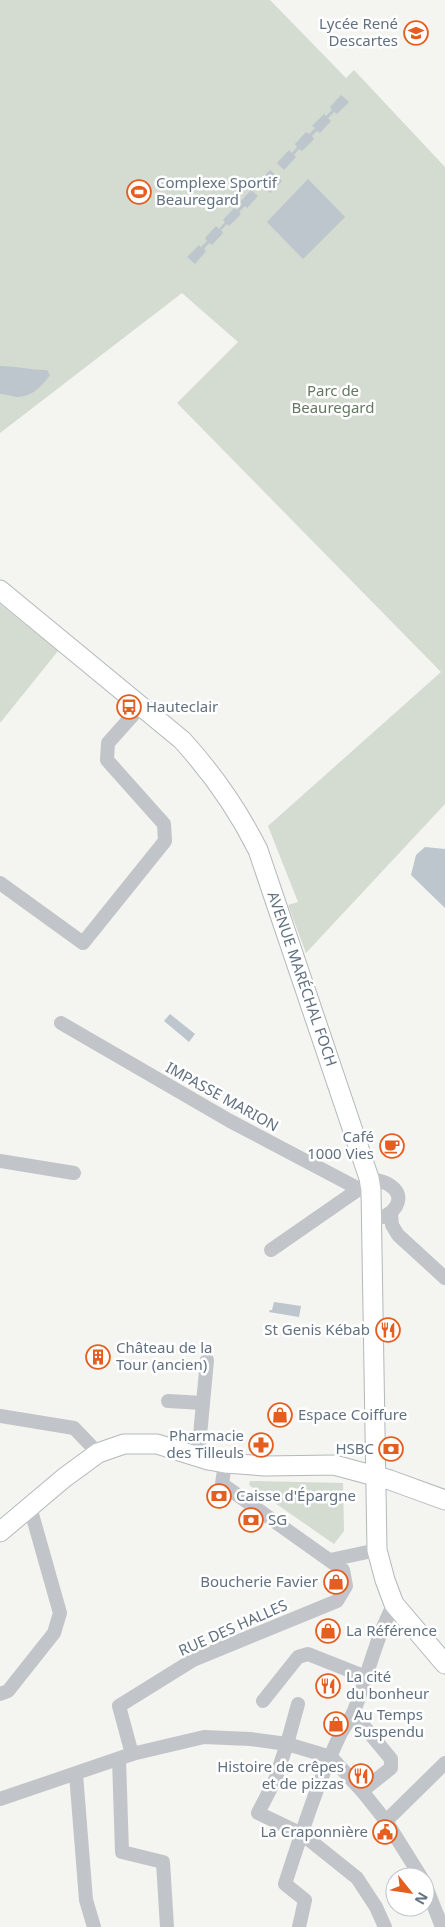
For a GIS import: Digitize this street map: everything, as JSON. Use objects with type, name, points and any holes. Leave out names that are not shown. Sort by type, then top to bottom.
[{"type":"main road","name":"AVENUE MARÉCHAL FOCH","points":[[0,590],[182,740],[208,768],[244,823],[258,850],[366,1186],[372,1220],[377,1550],[394,1604],[445,1664]]},
{"type":"main road","points":[[0,1532],[98,1452],[124,1444],[157,1444],[224,1463],[265,1466],[334,1465],[375,1475],[445,1500]]},
{"type":"street","points":[[0,883],[83,943],[165,841],[164,824],[107,760],[108,744],[141,706]]},
{"type":"street","name":"IMPASSE MARION","points":[[61,1023],[230,1121],[366,1186],[388,1185],[397,1193],[398,1199],[396,1208],[391,1213]]},
{"type":"street","points":[[0,1161],[74,1173]]},
{"type":"street","points":[[270,1250],[366,1186]]},
{"type":"street","points":[[372,1220],[391,1213],[392,1225],[398,1235],[445,1278]]},
{"type":"street","points":[[198,1457],[207,1360]]},
{"type":"street","points":[[168,1401],[203,1403]]},
{"type":"street","points":[[0,1416],[74,1428],[98,1452]]},
{"type":"street","points":[[224,1463],[222,1484],[330,1560],[377,1550]]},
{"type":"street","points":[[0,1694],[8,1691],[54,1633],[60,1613],[30,1507]]},
{"type":"street","name":"RUE DES HALLES","points":[[125,1757],[120,1706],[194,1660],[337,1601],[346,1586],[343,1570],[330,1560]]},
{"type":"street","points":[[299,1927],[305,1900],[286,1884],[302,1834],[339,1736],[353,1713],[385,1620],[394,1604]]},
{"type":"street","points":[[263,1701],[298,1656],[308,1654],[366,1677]]},
{"type":"street","points":[[298,1704],[275,1780],[258,1813],[302,1834],[358,1878],[376,1907],[385,1927]]},
{"type":"street","points":[[353,1713],[391,1759],[390,1768],[362,1791]]},
{"type":"street","points":[[0,1799],[125,1757],[204,1737],[250,1739],[287,1744],[331,1757],[386,1821],[415,1867]]},
{"type":"street","points":[[125,1757],[122,1852],[164,1862],[167,1927]]},
{"type":"street","points":[[386,1821],[445,1764]]},
{"type":"street","points":[[76,1774],[86,1900],[94,1927]]},
{"type":"street","points":[[435,1909],[442,1927]]},
{"type":"green space","name":"Parc de Beauregard","points":[[0,0],[270,0],[346,78],[354,70],[445,167],[445,804],[306,953],[288,905],[298,902],[268,826],[441,672],[177,403],[238,342],[182,293],[0,433]]},
{"type":"green space","points":[[0,604],[58,651],[0,723]]},
{"type":"green space","points":[[250,1481],[343,1483],[344,1531],[334,1544],[249,1485]]},
{"type":"shaded area","points":[[341,95],[349,102],[337,114],[334,112],[328,118],[331,121],[320,133],[317,131],[312,136],[314,139],[302,151],[299,149],[294,155],[296,157],[284,170],[277,163],[289,150],[292,153],[297,147],[295,144],[306,132],[309,134],[315,128],[312,126],[324,114],[326,116],[332,110],[330,107]]},
{"type":"shaded area","points":[[270,170],[282,181],[270,193],[259,182]]},
{"type":"shaded area","points":[[308,179],[345,217],[303,259],[267,222]]},
{"type":"shaded area","points":[[251,190],[258,196],[247,208],[245,206],[239,212],[241,214],[229,226],[227,224],[221,230],[223,233],[212,245],[209,243],[204,249],[206,251],[195,264],[187,257],[199,245],[201,247],[207,241],[205,238],[216,226],[219,229],[225,222],[223,220],[234,208],[237,210],[242,204],[240,202]]},
{"type":"shaded area","points":[[0,366],[47,370],[50,375],[36,391],[22,397],[16,397],[0,394]]},
{"type":"shaded area","points":[[425,847],[445,849],[445,908],[411,875],[416,855]]},
{"type":"shaded area","points":[[170,1014],[195,1034],[189,1042],[164,1021]]},
{"type":"shaded area","points":[[274,1302],[301,1306],[299,1317],[269,1312],[272,1310]]},
{"type":"place","name":"Lycée René Descartes","points":[[416,33]]},
{"type":"place","name":"Complexe Sportif Beauregard","points":[[139,192]]},
{"type":"place","name":"Hauteclair","points":[[129,707]]},
{"type":"place","name":"Café 1000 Vies","points":[[392,1146]]},
{"type":"place","name":"St Genis Kébab","points":[[388,1330]]},
{"type":"place","name":"Château de la Tour (ancien)","points":[[98,1357]]},
{"type":"place","name":"Espace Coiffure","points":[[280,1415]]},
{"type":"place","name":"Pharmacie des Tilleuls","points":[[261,1445]]},
{"type":"place","name":"HSBC","points":[[391,1449]]},
{"type":"place","name":"Caisse d'Épargne","points":[[219,1496]]},
{"type":"place","name":"SG","points":[[251,1520]]},
{"type":"place","name":"Boucherie Favier","points":[[336,1582]]},
{"type":"place","name":"La Référence","points":[[328,1631]]},
{"type":"place","name":"La cité du bonheur","points":[[328,1686]]},
{"type":"place","name":"Au Temps Suspendu","points":[[336,1724]]},
{"type":"place","name":"Histoire de crêpes et de pizzas","points":[[361,1776]]},
{"type":"place","name":"La Craponnière","points":[[385,1832]]}]
